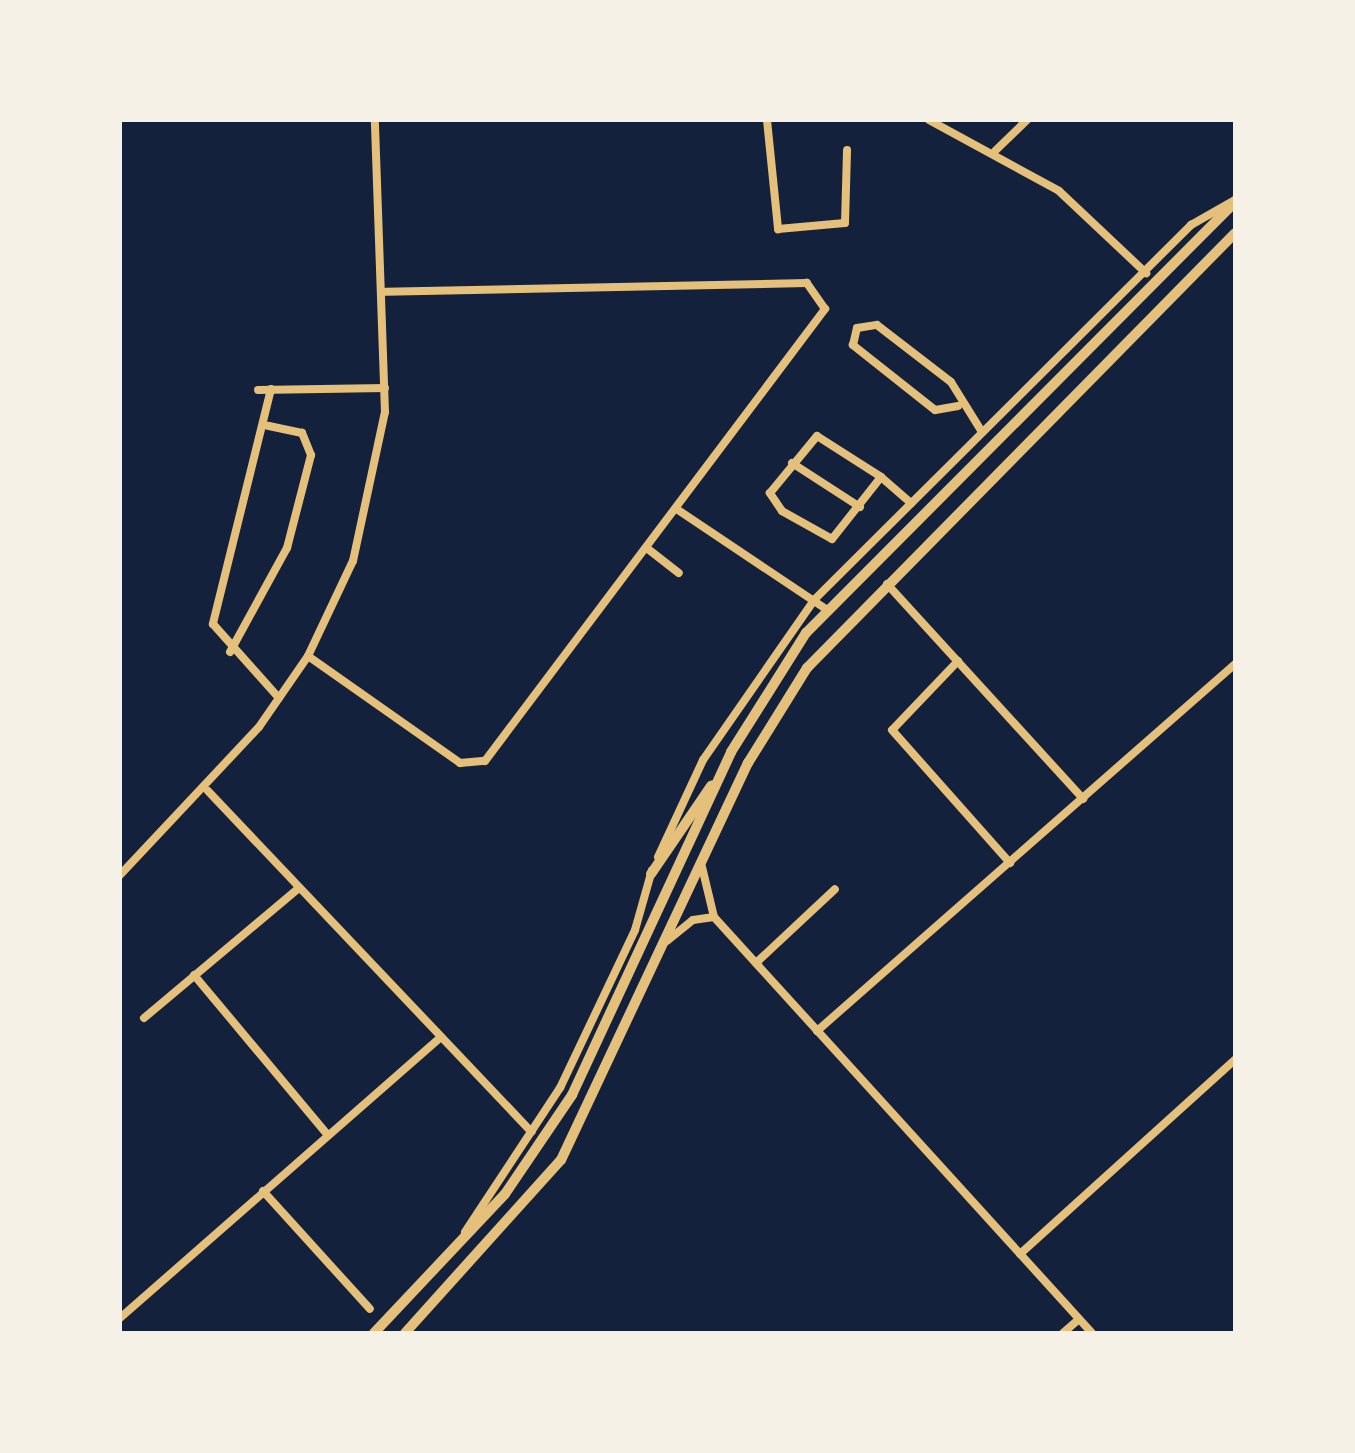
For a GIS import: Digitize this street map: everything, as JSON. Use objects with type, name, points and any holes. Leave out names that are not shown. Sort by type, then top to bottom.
[{"type":"main road","points":[[374,1333],[459,1246],[572,1095],[720,778],[764,693],[826,609],[1235,201]]},
{"type":"main road","points":[[405,1333],[560,1160],[767,730],[885,582],[1235,234]]},
{"type":"main road","points":[[651,874],[720,778]]},
{"type":"street","points":[[120,875],[208,791],[279,698],[308,656],[354,561],[376,474],[385,388],[386,292],[375,120]]},
{"type":"street","points":[[767,120],[778,229],[845,223],[847,150]]},
{"type":"street","points":[[929,120],[995,151],[1108,228],[1146,272]]},
{"type":"street","points":[[995,151],[1027,120]]},
{"type":"street","points":[[459,1246],[532,1132],[601,1009],[651,874],[703,760],[814,600],[1191,224],[1235,201]]},
{"type":"street","points":[[308,656],[460,764],[485,761],[816,324],[820,291],[807,283],[386,292]]},
{"type":"street","points":[[958,406],[935,410],[853,345],[857,328],[877,325],[950,382],[958,406],[982,432]]},
{"type":"street","points":[[258,390],[385,388]]},
{"type":"street","points":[[272,390],[268,426],[214,616],[230,652],[279,698]]},
{"type":"street","points":[[230,652],[287,548],[311,455],[302,433],[268,426]]},
{"type":"street","points":[[881,478],[832,539],[782,511],[770,494],[806,442],[824,438],[881,478],[911,503]]},
{"type":"street","points":[[792,462],[860,506]]},
{"type":"street","points":[[678,510],[826,609]]},
{"type":"street","points":[[648,550],[679,572]]},
{"type":"street","points":[[885,582],[1083,799]]},
{"type":"street","points":[[958,661],[892,730],[1010,862]]},
{"type":"street","points":[[818,1031],[1235,664]]},
{"type":"street","points":[[208,791],[437,1040],[532,1132]]},
{"type":"street","points":[[702,864],[714,918],[1092,1333]]},
{"type":"street","points":[[144,1018],[299,888]]},
{"type":"street","points":[[756,963],[834,890]]},
{"type":"street","points":[[667,941],[693,920],[714,918]]},
{"type":"street","points":[[194,975],[328,1135]]},
{"type":"street","points":[[120,1318],[437,1040]]},
{"type":"street","points":[[1020,1254],[1235,1060]]},
{"type":"street","points":[[263,1191],[370,1309]]},
{"type":"street","points":[[1063,1333],[1079,1318]]}]
